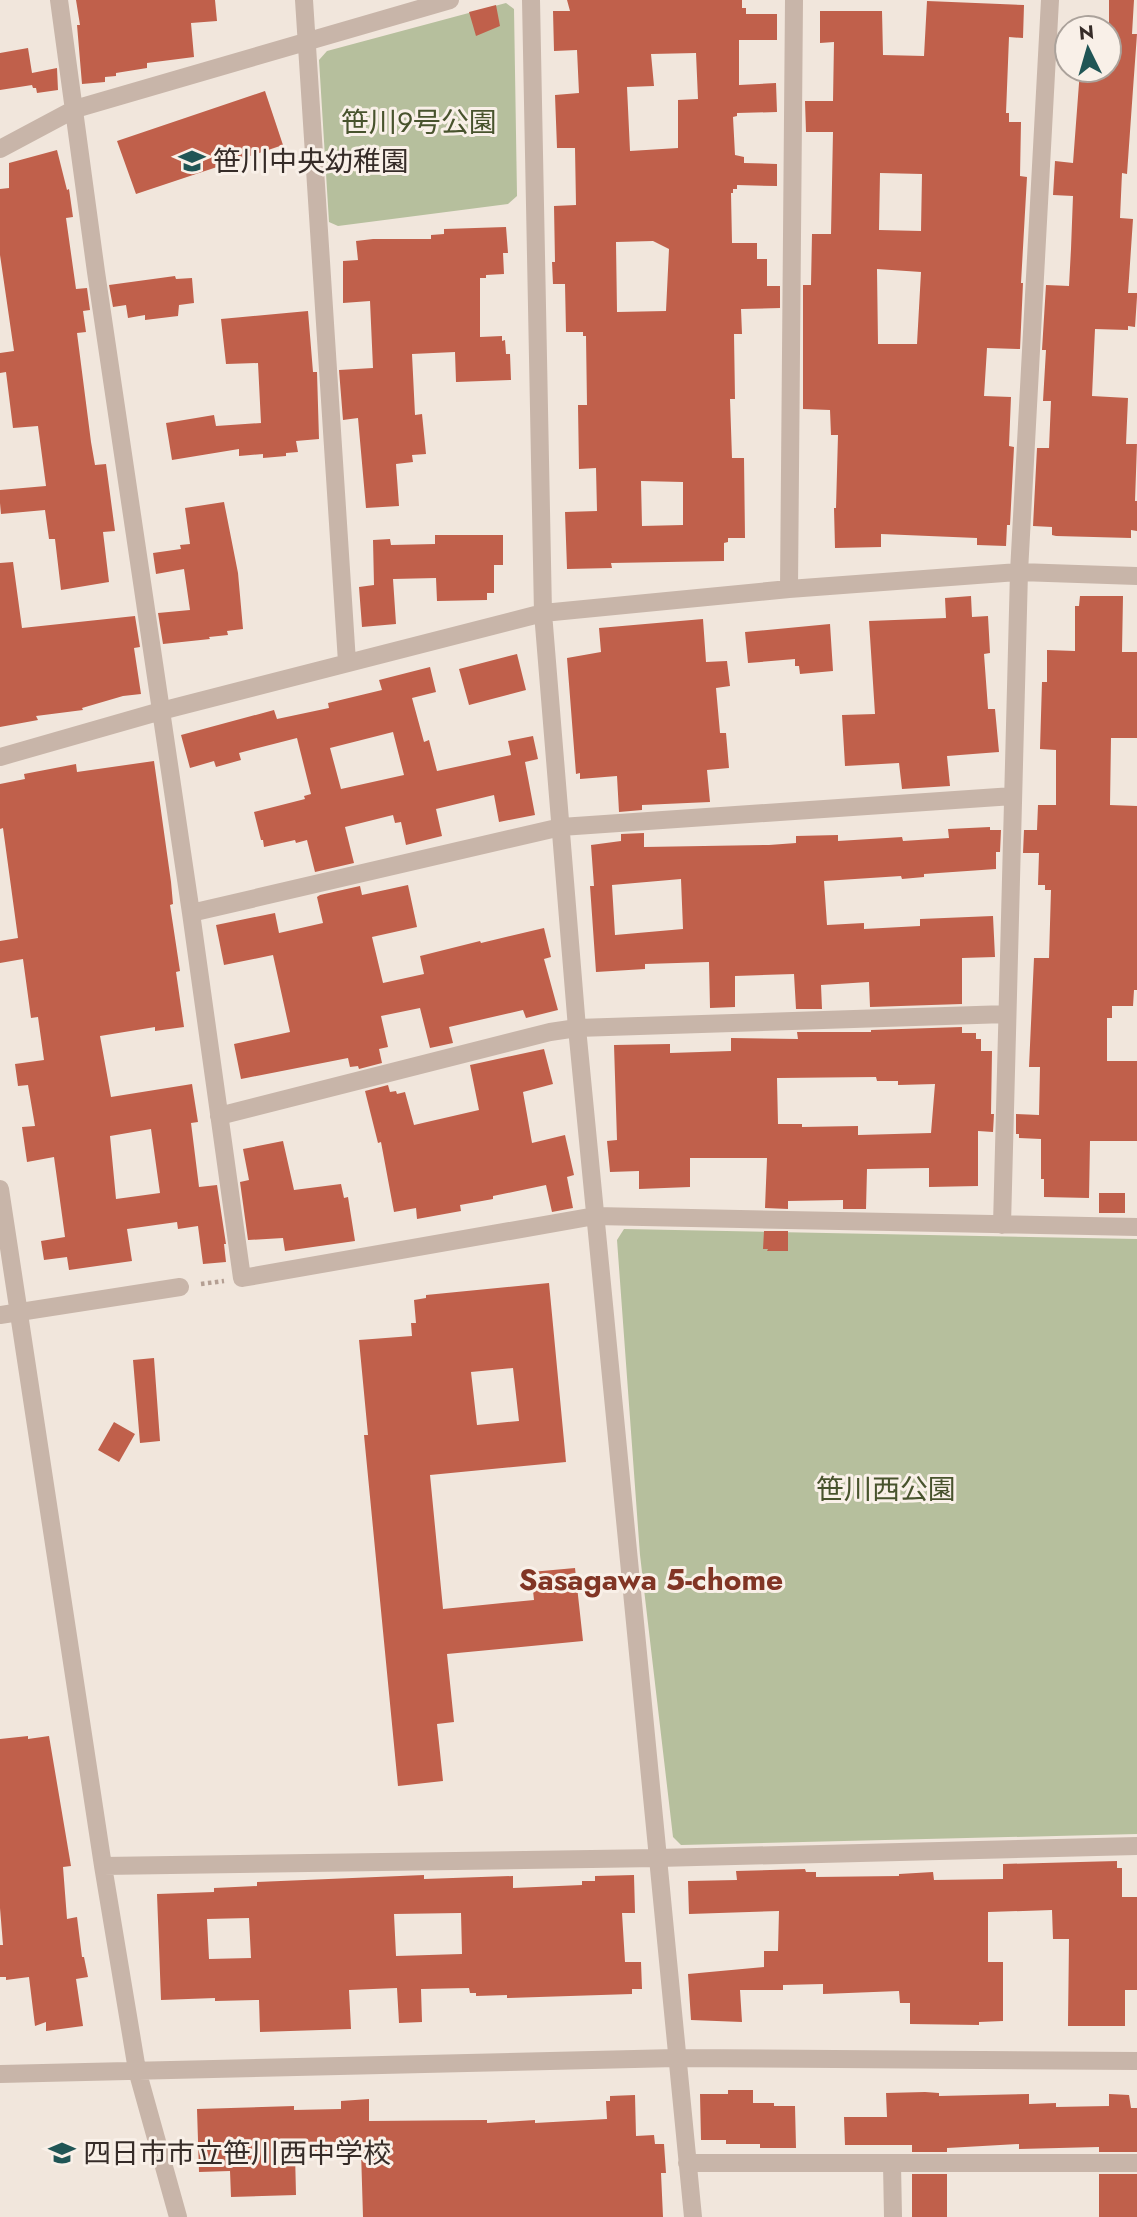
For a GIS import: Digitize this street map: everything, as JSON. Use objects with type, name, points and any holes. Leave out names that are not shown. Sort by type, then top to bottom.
[{"type":"street","points":[[59,0],[242,1278],[595,1216],[1137,1227]]},
{"type":"street","points":[[303,0],[347,662]]},
{"type":"street","points":[[0,149],[75,109],[450,0]]},
{"type":"street","points":[[531,0],[543,613],[595,1216],[693,2217]]},
{"type":"street","points":[[789,589],[794,0]]},
{"type":"street","points":[[1002,1225],[1020,572],[1050,0]]},
{"type":"street","points":[[0,757],[161,711],[543,613],[789,589],[1020,572],[1137,576]]},
{"type":"street","points":[[191,913],[561,827],[1013,796]]},
{"type":"street","points":[[219,1116],[550,1032],[578,1028],[1007,1014]]},
{"type":"street","points":[[0,1189],[103,1866],[138,2070],[178,2217]]},
{"type":"street","points":[[0,1315],[180,1287]]},
{"type":"street","points":[[103,1866],[658,1858],[1137,1846]]},
{"type":"street","points":[[0,2074],[676,2058],[1137,2061]]},
{"type":"street","points":[[687,2163],[1137,2163]]},
{"type":"street","points":[[892,2164],[893,2217]]},
{"type":"path","points":[[180,1287],[242,1278]]},
{"type":"green space","name":"笹川９号公園","points":[[506,3],[514,9],[517,196],[508,204],[338,226],[329,222],[319,60],[327,51]]},
{"type":"green space","name":"笹川西公園","points":[[624,1229],[1137,1239],[1137,1834],[681,1845],[673,1837],[640,1555],[617,1240]]},
{"type":"building","points":[[76,0],[215,0],[217,21],[191,23],[194,57],[147,63],[147,68],[105,77],[105,82],[82,84],[77,25],[80,25]]},
{"type":"building","points":[[567,0],[742,0],[742,8],[746,8],[746,14],[777,14],[777,40],[739,40],[739,85],[776,83],[777,112],[737,113],[737,116],[733,117],[735,155],[744,157],[744,163],[777,164],[777,186],[737,185],[737,189],[733,189],[732,243],[757,243],[757,259],[767,259],[767,286],[780,286],[780,308],[741,309],[742,334],[734,334],[735,399],[730,399],[732,458],[744,458],[745,538],[728,538],[728,542],[724,543],[724,561],[611,563],[612,568],[567,569],[565,512],[597,511],[596,468],[579,469],[578,405],[587,405],[586,336],[583,336],[583,332],[566,332],[565,284],[553,284],[554,206],[576,205],[575,148],[557,148],[555,95],[579,93],[577,50],[554,51],[553,11],[570,11]],"holes":[[[696,53],[698,99],[678,100],[678,148],[630,151],[627,87],[654,86],[651,54]],[[653,241],[669,249],[666,311],[617,312],[616,242]],[[641,481],[683,482],[683,525],[642,526]]]},
{"type":"building","points":[[1109,0],[1134,0],[1132,34],[1137,34],[1127,174],[1122,173],[1120,218],[1133,219],[1128,293],[1137,293],[1137,297],[1135,327],[1128,326],[1128,330],[1095,329],[1092,396],[1128,398],[1126,444],[1137,444],[1137,531],[1131,530],[1131,538],[1056,536],[1052,535],[1052,527],[1033,526],[1037,448],[1049,448],[1051,401],[1043,401],[1046,350],[1042,350],[1046,285],[1069,286],[1073,196],[1053,195],[1055,161],[1073,163],[1079,84],[1123,84],[1123,14],[1109,14]]},
{"type":"building","points":[[927,1],[1024,5],[1023,38],[1009,37],[1006,113],[1009,113],[1009,122],[1021,122],[1020,176],[1027,177],[1020,349],[987,348],[984,396],[1011,397],[1009,446],[1014,447],[1010,525],[1007,525],[1006,546],[977,545],[977,538],[881,534],[881,547],[835,548],[838,435],[831,435],[830,410],[803,409],[803,285],[811,285],[812,234],[831,234],[833,132],[806,132],[805,101],[833,101],[834,42],[820,43],[820,11],[882,11],[883,55],[924,56]],"holes":[[[880,173],[922,174],[921,231],[879,230]],[[877,269],[921,272],[917,344],[878,344]]]},
{"type":"building","points":[[496,5],[500,26],[476,36],[469,12]]},
{"type":"building","points":[[28,48],[32,73],[57,68],[58,90],[37,93],[32,85],[0,90],[0,53]]},
{"type":"building","points":[[265,91],[283,145],[136,194],[117,141]]},
{"type":"building","points":[[57,150],[67,190],[69,189],[73,217],[66,218],[76,289],[87,288],[90,310],[83,311],[86,332],[77,333],[91,442],[95,465],[106,464],[115,531],[103,532],[109,582],[61,590],[55,539],[49,539],[45,510],[1,514],[0,503],[0,490],[46,486],[38,426],[13,428],[6,372],[0,373],[0,353],[14,351],[0,255],[0,189],[9,188],[9,163]]},
{"type":"building","points":[[506,227],[508,253],[503,253],[504,274],[480,278],[480,337],[502,336],[502,341],[505,340],[506,354],[510,354],[511,380],[456,382],[455,352],[412,354],[415,415],[422,414],[426,454],[412,455],[413,462],[396,464],[399,506],[366,508],[358,418],[343,420],[339,370],[373,368],[370,301],[343,303],[343,261],[358,260],[356,241],[431,239],[431,235],[444,234],[444,229]]},
{"type":"building","points":[[175,276],[176,279],[192,278],[194,303],[179,305],[178,316],[145,320],[145,315],[128,318],[126,305],[113,307],[109,285]]},
{"type":"building","points":[[308,311],[313,372],[317,372],[319,439],[296,441],[298,452],[286,453],[286,456],[239,456],[239,449],[172,460],[166,423],[214,415],[216,426],[261,423],[258,363],[226,364],[221,319]]},
{"type":"building","points":[[224,502],[238,573],[243,629],[227,631],[228,635],[209,637],[210,639],[163,644],[158,613],[190,610],[184,569],[156,574],[153,553],[181,549],[180,545],[190,544],[185,508]]},
{"type":"building","points":[[435,535],[503,535],[503,565],[494,565],[494,593],[487,593],[487,600],[437,601],[436,578],[393,579],[396,624],[362,627],[359,587],[374,585],[373,540],[390,539],[391,545],[435,544]]},
{"type":"building","points":[[13,562],[22,628],[135,616],[140,647],[134,648],[141,694],[123,696],[82,708],[83,710],[36,716],[38,720],[0,727],[0,563]]},
{"type":"building","points":[[971,596],[972,617],[988,616],[990,653],[984,654],[988,709],[995,709],[999,752],[947,756],[950,786],[902,789],[899,763],[845,766],[842,715],[875,714],[869,621],[946,618],[945,598]]},
{"type":"building","points":[[1080,596],[1123,596],[1122,652],[1137,652],[1137,738],[1111,738],[1110,805],[1137,806],[1137,990],[1134,990],[1133,1006],[1112,1006],[1112,1018],[1107,1018],[1107,1061],[1137,1061],[1137,1141],[1090,1141],[1089,1198],[1044,1197],[1041,1139],[1019,1138],[1019,1134],[1016,1134],[1016,1114],[1039,1115],[1040,1067],[1029,1067],[1034,958],[1049,958],[1051,890],[1045,890],[1045,885],[1038,885],[1039,853],[1023,853],[1024,830],[1037,830],[1038,805],[1056,805],[1056,750],[1040,749],[1042,682],[1047,682],[1047,650],[1075,651],[1075,606],[1079,606]]},
{"type":"building","points":[[703,619],[706,662],[727,661],[730,686],[716,688],[720,733],[726,733],[729,768],[707,770],[710,802],[642,805],[642,810],[619,812],[617,776],[580,779],[580,773],[576,774],[567,658],[601,652],[599,628]]},
{"type":"building","points":[[830,624],[833,671],[800,674],[799,666],[795,666],[795,659],[748,663],[745,632]]},
{"type":"building","points":[[517,654],[526,690],[469,705],[459,669]]},
{"type":"building","points":[[430,667],[436,692],[412,698],[424,742],[429,740],[437,771],[511,755],[508,741],[533,736],[538,759],[525,762],[535,815],[499,822],[494,795],[436,809],[442,836],[406,845],[401,822],[395,823],[393,815],[345,827],[354,863],[315,872],[307,840],[264,847],[254,812],[305,799],[304,796],[311,794],[297,738],[239,753],[241,760],[216,767],[214,761],[190,768],[181,735],[274,710],[277,719],[329,708],[328,703],[382,690],[379,680]],"holes":[[[393,732],[404,775],[341,789],[330,748]]]},
{"type":"building","points":[[154,761],[171,882],[173,904],[170,905],[180,971],[176,972],[184,1027],[155,1031],[155,1027],[100,1036],[111,1097],[192,1084],[198,1122],[191,1123],[199,1187],[217,1185],[226,1262],[203,1264],[198,1226],[178,1229],[177,1222],[127,1229],[132,1261],[69,1270],[67,1257],[44,1260],[41,1241],[65,1237],[54,1157],[27,1162],[22,1127],[35,1126],[28,1085],[18,1086],[15,1064],[44,1060],[38,1017],[31,1018],[23,959],[0,963],[0,941],[18,938],[3,828],[0,829],[0,784],[25,779],[24,774],[76,764],[77,772]],"holes":[[[151,1129],[160,1193],[116,1199],[110,1136]]]},
{"type":"building","points":[[990,827],[990,830],[1001,830],[1000,852],[996,852],[996,869],[924,874],[924,877],[902,879],[901,876],[824,881],[827,925],[864,923],[864,929],[920,926],[920,919],[993,916],[995,957],[962,958],[962,1004],[870,1007],[869,982],[821,985],[822,1009],[796,1009],[794,974],[735,976],[735,1007],[710,1008],[709,962],[645,964],[645,969],[596,972],[590,886],[594,886],[591,845],[621,841],[621,834],[644,833],[644,847],[769,845],[796,843],[796,836],[838,835],[838,841],[902,837],[903,841],[949,838],[948,829]],"holes":[[[681,879],[683,929],[615,935],[612,885]]]},
{"type":"building","points":[[408,885],[417,927],[372,937],[383,983],[424,974],[420,956],[544,928],[551,957],[544,959],[558,1010],[526,1018],[523,1010],[449,1027],[453,1043],[430,1048],[420,1008],[381,1016],[388,1047],[379,1049],[382,1063],[359,1069],[358,1066],[350,1067],[348,1058],[241,1079],[234,1044],[290,1032],[273,955],[224,965],[216,925],[275,913],[279,933],[323,923],[317,897],[320,895],[360,886],[362,895]]},
{"type":"building","points":[[962,1027],[962,1033],[976,1033],[976,1039],[981,1039],[981,1051],[992,1051],[993,1132],[978,1131],[978,1186],[929,1187],[929,1168],[867,1169],[866,1209],[843,1209],[843,1200],[788,1201],[788,1209],[765,1208],[767,1158],[690,1158],[690,1187],[639,1189],[639,1171],[610,1172],[607,1141],[617,1140],[614,1045],[670,1044],[670,1053],[731,1051],[731,1038],[798,1039],[797,1032]],"holes":[[[876,1077],[877,1081],[898,1081],[898,1085],[935,1084],[931,1133],[858,1135],[858,1126],[802,1127],[802,1124],[778,1124],[777,1078]]]},
{"type":"building","points":[[544,1049],[553,1084],[523,1092],[532,1143],[565,1135],[574,1175],[567,1177],[573,1208],[552,1212],[546,1185],[460,1205],[461,1211],[417,1219],[416,1208],[394,1212],[381,1142],[378,1143],[365,1091],[388,1085],[390,1092],[405,1092],[414,1125],[479,1110],[470,1065]]},
{"type":"building","points":[[283,1141],[294,1190],[341,1184],[344,1198],[348,1197],[355,1241],[285,1251],[283,1238],[248,1240],[240,1182],[249,1180],[243,1149]]},
{"type":"building","points":[[1099,1193],[1125,1193],[1125,1213],[1099,1213]]},
{"type":"building","points":[[764,1231],[788,1231],[788,1251],[763,1249]]},
{"type":"building","points":[[549,1283],[566,1462],[430,1475],[443,1609],[534,1600],[531,1572],[575,1568],[583,1641],[447,1654],[454,1722],[437,1724],[443,1781],[398,1786],[364,1435],[368,1435],[359,1340],[412,1336],[411,1323],[416,1323],[414,1300],[426,1298],[426,1295]],"holes":[[[513,1368],[519,1421],[477,1425],[471,1372]]]},
{"type":"building","points":[[154,1358],[160,1441],[140,1443],[133,1360]]},
{"type":"building","points":[[114,1422],[135,1434],[119,1462],[98,1450]]},
{"type":"building","points":[[28,1736],[28,1739],[49,1736],[71,1866],[63,1867],[67,1919],[77,1917],[82,1957],[88,1977],[76,1979],[83,2026],[46,2031],[46,2022],[35,2026],[29,1977],[6,1980],[6,1977],[0,1977],[0,1945],[3,1945],[0,1908],[0,1739]]},
{"type":"building","points":[[1117,1861],[1117,1868],[1122,1868],[1122,1897],[1137,1897],[1137,1990],[1125,1990],[1125,2026],[1068,2026],[1069,1939],[1053,1939],[1052,1910],[988,1912],[988,1962],[1003,1962],[1003,2021],[979,2022],[979,2025],[910,2024],[910,2003],[900,2003],[899,1991],[823,1994],[823,1984],[783,1985],[783,1990],[740,1990],[742,2022],[691,2020],[688,1974],[764,1967],[764,1951],[778,1951],[779,1911],[689,1914],[688,1881],[737,1880],[736,1871],[805,1869],[806,1872],[816,1872],[816,1877],[899,1876],[933,1872],[934,1880],[1003,1879],[1003,1864]]},
{"type":"building","points":[[424,1875],[424,1879],[513,1876],[513,1888],[582,1885],[582,1881],[595,1881],[595,1876],[634,1875],[635,1913],[622,1913],[625,1962],[641,1962],[642,1989],[632,1989],[632,1994],[507,1998],[507,1995],[476,1996],[476,1993],[470,1993],[469,1988],[421,1989],[422,2022],[399,2023],[397,1988],[349,1990],[351,2029],[260,2032],[259,2000],[161,2000],[157,1894],[214,1892],[214,1888],[257,1886],[257,1882]],"holes":[[[461,1913],[462,1954],[396,1956],[394,1914]],[[249,1918],[251,1958],[209,1959],[207,1919]]]},
{"type":"building","points":[[728,2090],[753,2090],[753,2103],[795,2106],[796,2148],[760,2148],[760,2144],[726,2144],[726,2140],[701,2140],[700,2094],[728,2094]]},
{"type":"building","points":[[886,2093],[939,2093],[939,2096],[1029,2094],[1029,2104],[1056,2103],[1056,2107],[1109,2106],[1109,2094],[1129,2095],[1131,2108],[1137,2108],[1137,2152],[1099,2152],[1099,2147],[1019,2149],[1019,2144],[947,2148],[947,2152],[912,2152],[912,2145],[845,2145],[844,2117],[887,2117]]},
{"type":"building","points":[[635,2095],[636,2136],[654,2135],[655,2144],[664,2144],[666,2173],[661,2173],[663,2217],[363,2217],[361,2151],[295,2153],[296,2195],[231,2197],[230,2171],[199,2172],[197,2109],[294,2106],[294,2110],[341,2109],[341,2101],[369,2099],[369,2121],[487,2120],[487,2123],[535,2120],[535,2123],[607,2119],[606,2101],[610,2101],[610,2096]]},
{"type":"building","points":[[912,2174],[947,2174],[947,2217],[912,2217]]},
{"type":"building","points":[[1099,2174],[1137,2174],[1137,2217],[1099,2217]]},
{"type":"place","name":"笹川中央幼稚園","points":[[192,161]]},
{"type":"place","name":"四日市市立笹川西中学校","points":[[62,2153]]},
{"type":"district","name":"Sasagawa 5-chome","points":[[651,1580]]}]
